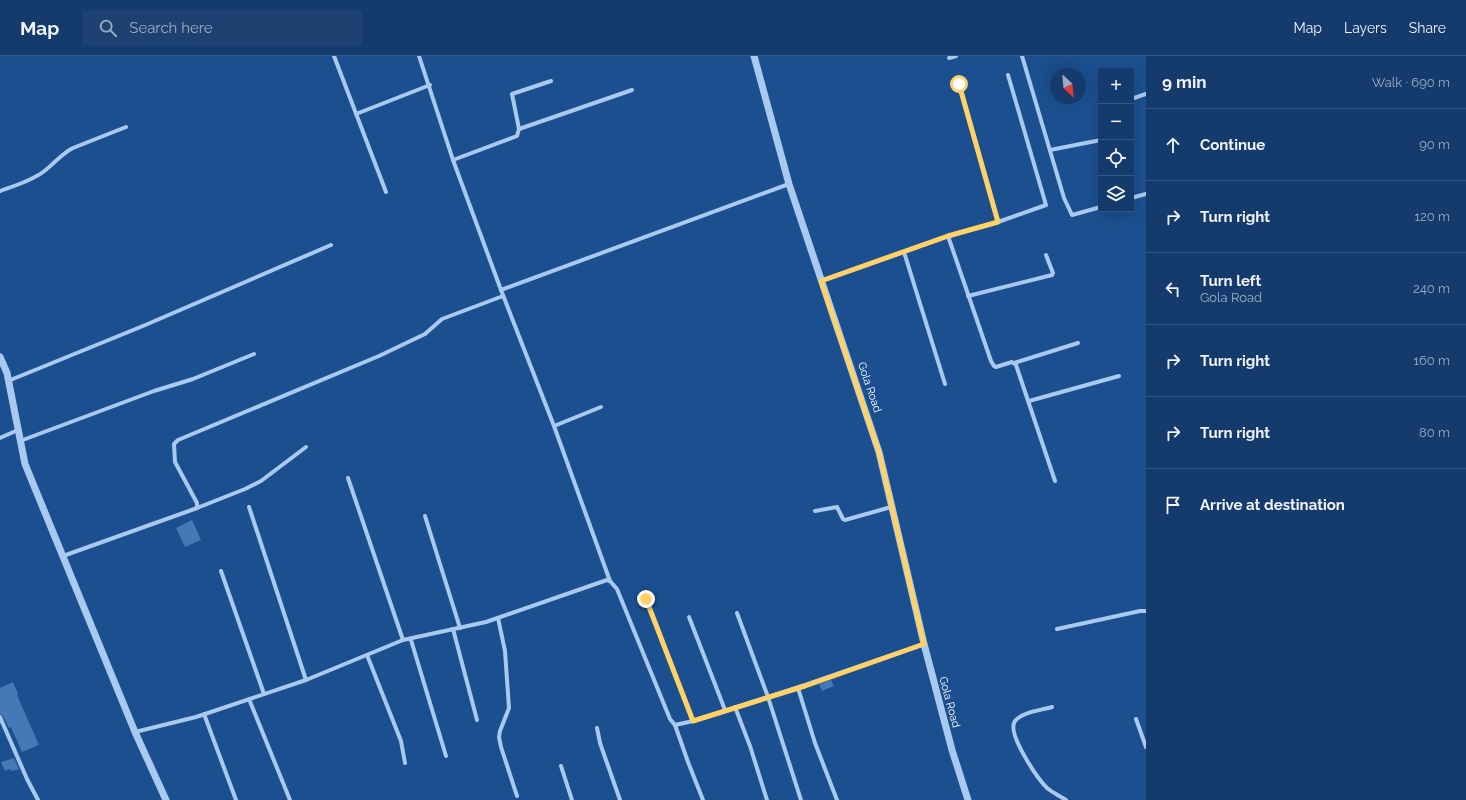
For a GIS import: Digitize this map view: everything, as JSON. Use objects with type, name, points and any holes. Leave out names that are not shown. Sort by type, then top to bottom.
[{"type":"street","points":[[334,56],[386,192]]},
{"type":"street","points":[[419,56],[454,160],[503,296],[554,426],[610,581],[617,589],[670,719],[675,725],[701,799]]},
{"type":"street","name":"Gola Road","points":[[754,56],[789,184],[879,452],[924,644],[952,750],[968,800]]},
{"type":"street","points":[[949,58],[956,56]]},
{"type":"street","points":[[1022,56],[1064,198],[1072,215],[1098,208]]},
{"type":"street","points":[[821,281],[948,236],[998,222],[1046,205],[1008,75]]},
{"type":"street","points":[[454,160],[514,138],[518,135],[519,129],[512,94],[551,80]]},
{"type":"street","points":[[959,84],[998,222]]},
{"type":"street","points":[[356,114],[430,85]]},
{"type":"street","points":[[519,129],[632,90]]},
{"type":"street","points":[[1134,98],[1146,94]]},
{"type":"street","points":[[0,191],[42,173],[58,158],[72,148],[126,126]]},
{"type":"street","points":[[1050,150],[1098,141]]},
{"type":"street","points":[[501,290],[789,184]]},
{"type":"street","points":[[1134,197],[1146,194]]},
{"type":"street","points":[[948,236],[993,365],[996,367],[1014,363],[1078,343]]},
{"type":"street","points":[[8,381],[143,326],[331,245]]},
{"type":"street","points":[[904,252],[945,384]]},
{"type":"street","points":[[968,296],[1052,275],[1046,255]]},
{"type":"street","points":[[197,508],[197,503],[175,462],[173,451],[175,441],[379,356],[425,334],[442,319],[503,296]]},
{"type":"street","points":[[20,441],[154,391],[193,379],[254,354]]},
{"type":"street","points":[[0,358],[7,373],[25,464],[135,732],[166,800]]},
{"type":"street","points":[[1014,363],[1017,367],[1055,481]]},
{"type":"street","points":[[1028,401],[1119,376]]},
{"type":"street","points":[[554,426],[601,407]]},
{"type":"street","points":[[0,438],[18,430]]},
{"type":"street","points":[[63,556],[197,508],[245,489],[261,481],[306,447]]},
{"type":"street","points":[[348,478],[404,640]]},
{"type":"street","points":[[250,507],[306,680]]},
{"type":"street","points":[[815,511],[837,507],[845,520],[891,507]]},
{"type":"street","points":[[425,516],[460,628]]},
{"type":"street","points":[[221,571],[264,694]]},
{"type":"street","points":[[135,732],[204,714],[306,680],[404,640],[411,640],[486,622],[600,581],[610,581]]},
{"type":"street","points":[[646,599],[693,721]]},
{"type":"street","points":[[1057,629],[1146,611]]},
{"type":"street","points":[[736,613],[768,697],[801,800]]},
{"type":"street","points":[[689,617],[725,710]]},
{"type":"street","points":[[498,618],[505,651],[508,708],[499,737],[501,748],[517,796]]},
{"type":"street","points":[[453,629],[477,720]]},
{"type":"street","points":[[411,640],[446,756]]},
{"type":"street","points":[[675,725],[693,721],[798,688],[924,644]]},
{"type":"street","points":[[367,655],[401,741],[405,763]]},
{"type":"street","points":[[798,688],[815,743],[836,800]]},
{"type":"street","points":[[249,699],[290,800]]},
{"type":"street","points":[[735,707],[750,746],[767,800]]},
{"type":"street","points":[[1052,707],[1024,715],[1014,722],[1013,726],[1018,744],[1030,766],[1047,788],[1066,800]]},
{"type":"street","points":[[204,714],[236,800]]},
{"type":"street","points":[[0,717],[38,800]]},
{"type":"street","points":[[1136,720],[1146,747]]},
{"type":"street","points":[[597,728],[600,743],[620,800]]},
{"type":"street","points":[[561,766],[572,800]]},
{"type":"building","points":[[192,520],[201,540],[185,547],[176,528]]},
{"type":"building","points":[[831,680],[834,686],[822,691],[819,684]]},
{"type":"building","points":[[13,682],[18,694],[17,695],[39,745],[22,752],[11,727],[9,728],[3,716],[0,714],[0,688]]},
{"type":"building","points":[[14,758],[19,769],[12,771],[10,769],[5,771],[1,762]]},
{"type":"route","points":[[646,599],[693,721],[805,686],[924,644],[879,452],[821,281],[948,236],[998,222],[959,84]]}]
